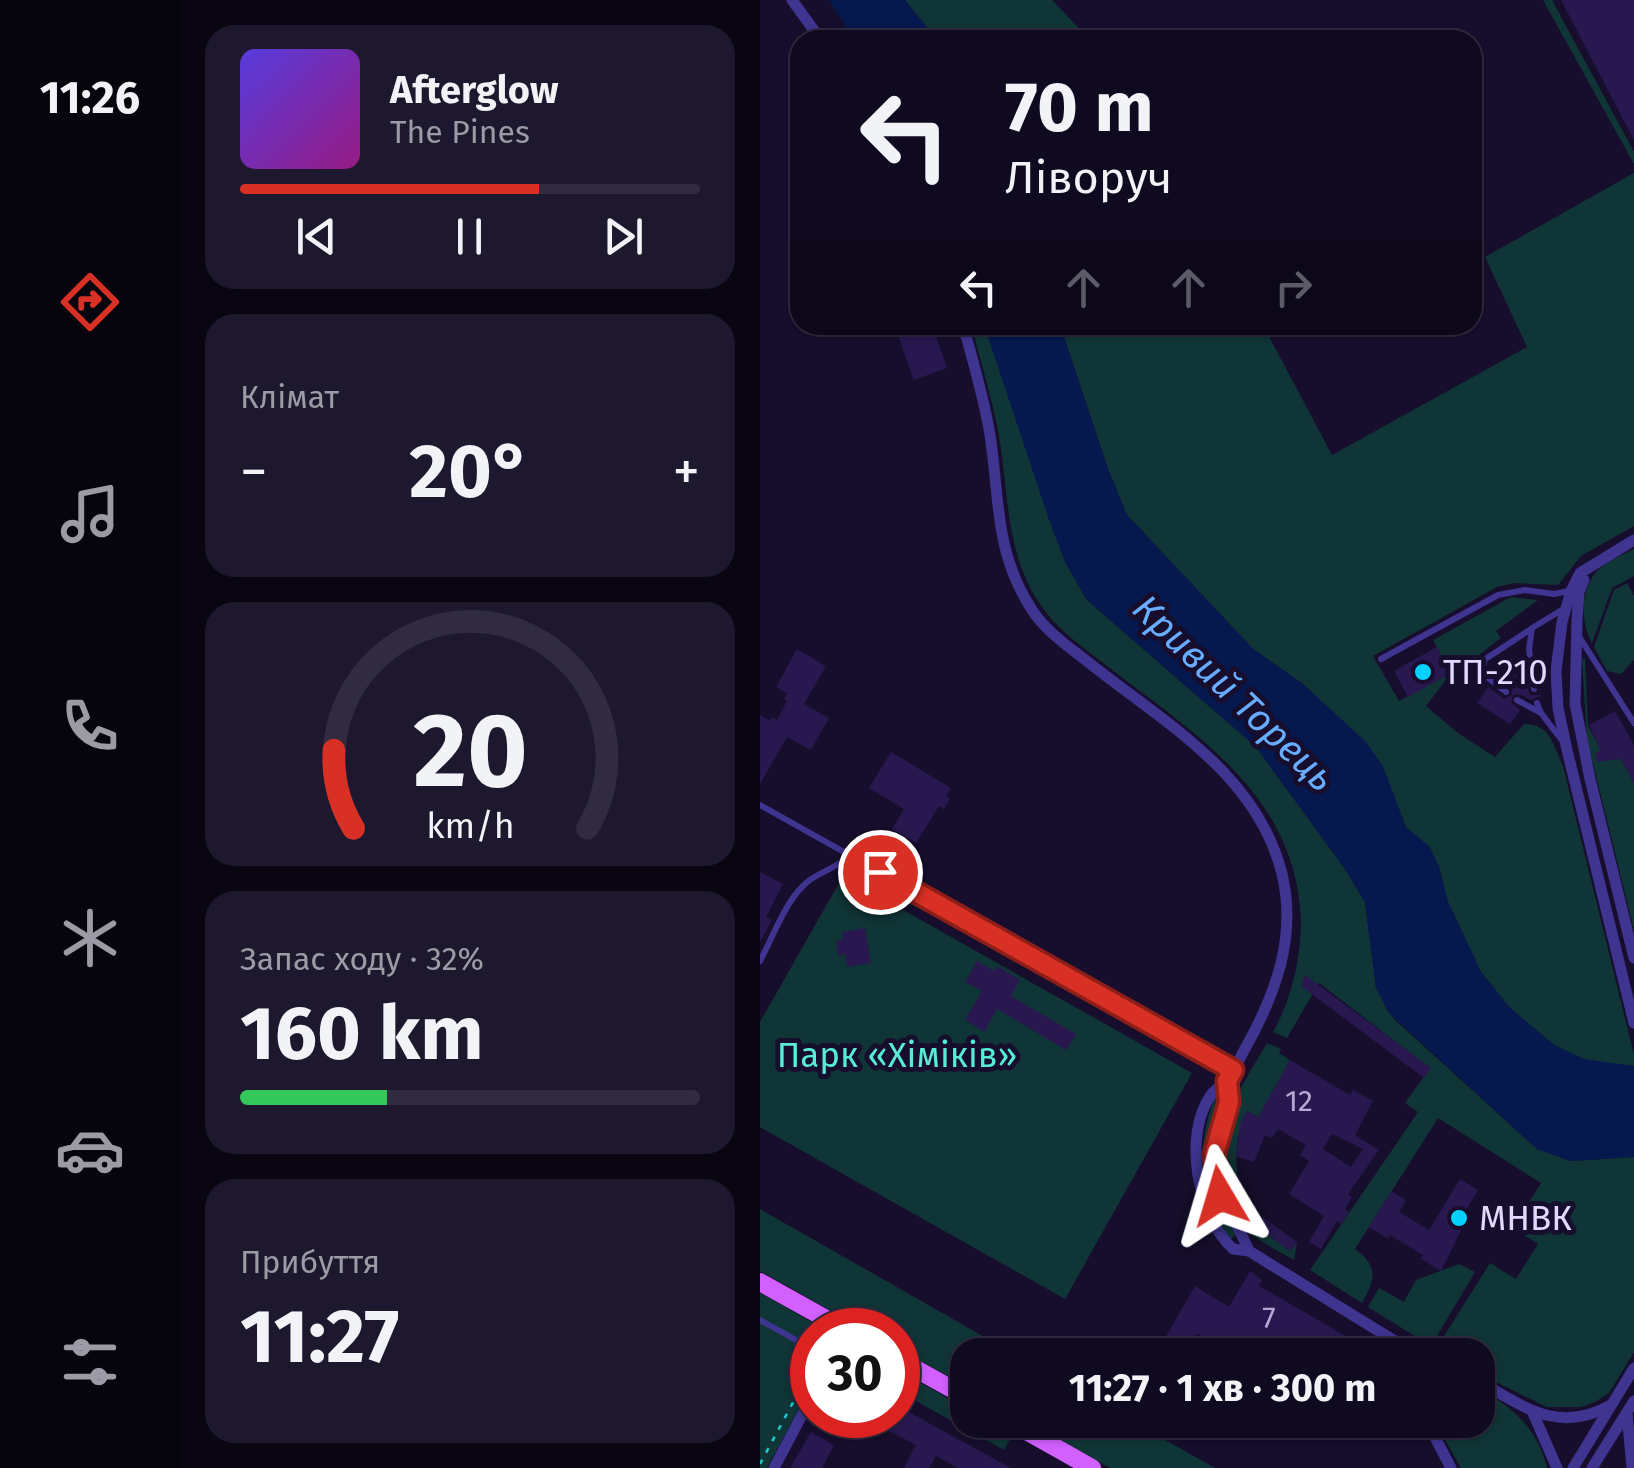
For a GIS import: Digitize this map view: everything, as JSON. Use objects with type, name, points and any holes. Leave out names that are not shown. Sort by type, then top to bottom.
[{"type":"main road","points":[[760,1282],[807,1308]]},
{"type":"main road","points":[[920,1371],[950,1388]]},
{"type":"main road","points":[[1038,1438],[1092,1468]]},
{"type":"street","points":[[792,0],[814,30]]},
{"type":"street","points":[[965,335],[990,436],[1000,531],[1032,610],[1057,637],[1236,781],[1279,861],[1288,915],[1284,954],[1265,1012],[1230,1076],[1210,1095],[1202,1118],[1197,1166],[1204,1203],[1218,1234],[1233,1250],[1249,1251]]},
{"type":"street","points":[[1634,540],[1580,572],[1566,607],[1556,672],[1558,708],[1567,750],[1634,1023]]},
{"type":"street","points":[[1594,561],[1579,592],[1574,688],[1582,741],[1634,958]]},
{"type":"street","points":[[1230,1076],[1229,1102],[1215,1144],[1214,1165],[1226,1210],[1249,1251],[1383,1338]]},
{"type":"street","points":[[1573,1468],[1634,1368]]},
{"type":"street","points":[[1495,1391],[1532,1413],[1580,1416],[1595,1414],[1611,1405]]},
{"type":"street","points":[[1592,1468],[1631,1407]]},
{"type":"street","points":[[1631,1407],[1632,1468]]},
{"type":"street","points":[[1532,1413],[1557,1468]]},
{"type":"street","points":[[774,1468],[790,1438]]},
{"type":"street","points":[[1435,1438],[1451,1468]]},
{"type":"lane","points":[[1381,660],[1498,595],[1524,590],[1554,594],[1570,591]]},
{"type":"lane","points":[[1506,692],[1483,674],[1484,660],[1566,607]]},
{"type":"lane","points":[[1532,628],[1529,649],[1534,689]]},
{"type":"lane","points":[[1576,633],[1634,723]]},
{"type":"lane","points":[[1517,700],[1541,714],[1567,750]]},
{"type":"lane","points":[[1537,703],[1541,714]]},
{"type":"lane","points":[[760,805],[1230,1076]]},
{"type":"lane","points":[[760,961],[794,896],[806,882],[850,855]]},
{"type":"lane","points":[[760,1320],[790,1336]]},
{"type":"path","points":[[760,1464],[790,1408]]},
{"type":"green space","points":[[905,0],[1052,0],[1080,30],[929,30]]},
{"type":"green space","points":[[1543,0],[1552,0],[1634,152],[1634,164]]},
{"type":"green space","points":[[1634,173],[1634,526],[1581,556],[1558,585],[1514,583],[1497,587],[1373,656],[1399,701],[1451,673],[1433,640],[1511,597],[1538,600],[1496,631],[1501,638],[1446,680],[1426,706],[1495,757],[1524,724],[1540,728],[1550,737],[1563,766],[1634,1066],[1584,1060],[1554,1045],[1510,1008],[1481,972],[1448,902],[1439,867],[1406,827],[1396,803],[1303,684],[1253,649],[1127,515],[1063,335],[1268,335],[1332,455],[1527,347],[1485,257]]},
{"type":"green space","points":[[974,335],[987,335],[1065,562],[1087,600],[1256,747],[1365,902],[1376,988],[1394,1019],[1537,1149],[1571,1161],[1634,1157],[1634,1352],[1609,1393],[1595,1402],[1581,1407],[1547,1407],[1495,1381],[1495,1338],[1443,1338],[1490,1263],[1516,1279],[1538,1244],[1513,1228],[1541,1183],[1438,1118],[1355,1249],[1368,1261],[1372,1274],[1362,1303],[1310,1270],[1418,1112],[1405,1103],[1430,1068],[1319,983],[1287,1038],[1273,1032],[1291,988],[1301,922],[1292,866],[1277,829],[1257,797],[1203,740],[1071,638],[1040,604],[1014,544],[999,436]]},
{"type":"green space","points":[[1634,549],[1634,576],[1612,588],[1592,643],[1584,615],[1588,585],[1603,566]]},
{"type":"green space","points":[[1627,583],[1634,596],[1634,660],[1621,674],[1607,671],[1594,647],[1614,590]]},
{"type":"green space","points":[[1585,658],[1588,726],[1601,750],[1634,749],[1634,930],[1587,739],[1582,660]]},
{"type":"green space","name":"Парк «Хіміків»","points":[[843,876],[1192,1073],[1065,1299],[760,1127],[760,1022]]},
{"type":"green space","points":[[1267,1043],[1281,1049],[1279,1053],[1290,1060],[1259,1117],[1247,1111],[1236,1162],[1241,1189],[1254,1209],[1253,1224],[1290,1251],[1297,1242],[1294,1260],[1242,1226],[1230,1208],[1222,1182],[1220,1162],[1225,1126]]},
{"type":"green space","points":[[1222,1096],[1217,1197],[1236,1234],[1231,1239],[1211,1207],[1203,1171],[1209,1115],[1215,1097]]},
{"type":"green space","points":[[760,1209],[986,1338],[950,1338],[950,1377],[920,1360],[920,1308],[826,1308],[760,1271]]},
{"type":"green space","points":[[1459,1264],[1475,1272],[1436,1338],[1418,1338],[1368,1307],[1379,1288],[1404,1302],[1416,1280]]},
{"type":"green space","points":[[760,1293],[790,1310],[790,1426],[767,1468],[760,1468]]},
{"type":"green space","points":[[920,1382],[950,1399],[950,1420],[920,1403]]},
{"type":"green space","points":[[1495,1399],[1530,1430],[1547,1468],[1461,1468],[1444,1438],[1495,1438]]},
{"type":"green space","points":[[982,1438],[1011,1438],[1004,1450]]},
{"type":"green space","points":[[1057,1438],[1162,1438],[1215,1468],[1110,1468]]},
{"type":"water","points":[[829,0],[905,0],[929,30],[848,30]]},
{"type":"water","name":"Кривий Торець","points":[[987,335],[1063,335],[1127,515],[1253,649],[1303,684],[1365,741],[1383,766],[1406,827],[1430,847],[1448,902],[1481,972],[1510,1008],[1554,1045],[1584,1059],[1634,1066],[1634,1157],[1571,1161],[1537,1149],[1388,1012],[1376,988],[1365,902],[1345,869],[1256,747],[1087,600],[1065,562]]},
{"type":"building","points":[[1561,0],[1634,0],[1634,140]]},
{"type":"building","points":[[898,335],[935,335],[947,368],[914,380]]},
{"type":"building","name":"ТП-210","points":[[1437,647],[1451,673],[1408,697],[1394,671]]},
{"type":"building","points":[[797,649],[826,666],[804,704],[829,718],[811,750],[787,737],[760,784],[760,715],[777,720],[787,693],[776,687]]},
{"type":"building","points":[[1504,667],[1526,683],[1530,695],[1543,695],[1531,700],[1513,695],[1511,703],[1520,710],[1510,724],[1477,703],[1488,687],[1504,699],[1512,695],[1511,687],[1498,677]]},
{"type":"building","points":[[1615,711],[1634,745],[1634,784],[1621,759],[1597,762],[1595,752],[1601,751],[1589,725]]},
{"type":"building","points":[[891,752],[951,788],[944,809],[939,806],[916,843],[892,829],[904,809],[869,788]]},
{"type":"building","points":[[760,872],[783,884],[766,917],[772,920],[760,942]]},
{"type":"building","points":[[865,928],[871,963],[847,967],[845,954],[838,956],[836,941],[843,940],[842,932]]},
{"type":"building","points":[[977,961],[994,971],[997,966],[1020,980],[1011,996],[1076,1034],[1066,1050],[997,1009],[984,1032],[965,1020],[982,991],[965,982]]},
{"type":"building","points":[[1305,975],[1431,1068],[1424,1078],[1301,986]]},
{"type":"building","points":[[1290,1060],[1350,1095],[1353,1090],[1373,1101],[1355,1135],[1379,1150],[1348,1194],[1352,1197],[1345,1209],[1349,1212],[1341,1224],[1337,1221],[1321,1249],[1309,1242],[1324,1216],[1289,1194],[1309,1161],[1300,1155],[1306,1145],[1278,1129],[1272,1138],[1265,1135],[1254,1162],[1236,1156],[1241,1122],[1247,1111],[1258,1117]],"holes":[[[1332,1134],[1363,1149],[1351,1167],[1323,1149]]]},
{"type":"building","points":[[1460,1179],[1478,1190],[1456,1227],[1461,1230],[1441,1271],[1421,1259],[1423,1255],[1369,1227],[1391,1191],[1406,1200],[1399,1212],[1429,1230]]},
{"type":"building","points":[[1260,1215],[1297,1242],[1290,1251],[1253,1224]]},
{"type":"building","points":[[1250,1271],[1262,1280],[1259,1286],[1349,1338],[1204,1338],[1197,1334],[1195,1338],[1165,1338],[1195,1286],[1229,1307]]},
{"type":"building","points":[[920,1418],[1011,1468],[958,1468],[936,1456],[929,1468],[904,1468],[916,1445],[903,1438],[920,1438]]},
{"type":"building","points":[[808,1438],[822,1438],[834,1445],[822,1468],[790,1468]]},
{"type":"place","name":"ТП-210","points":[[1423,672]]},
{"type":"place","name":"МНВК","points":[[1459,1218]]},
{"type":"route","points":[[880,872],[1233,1070],[1227,1081],[1229,1102],[1215,1144],[1220,1196]]}]
